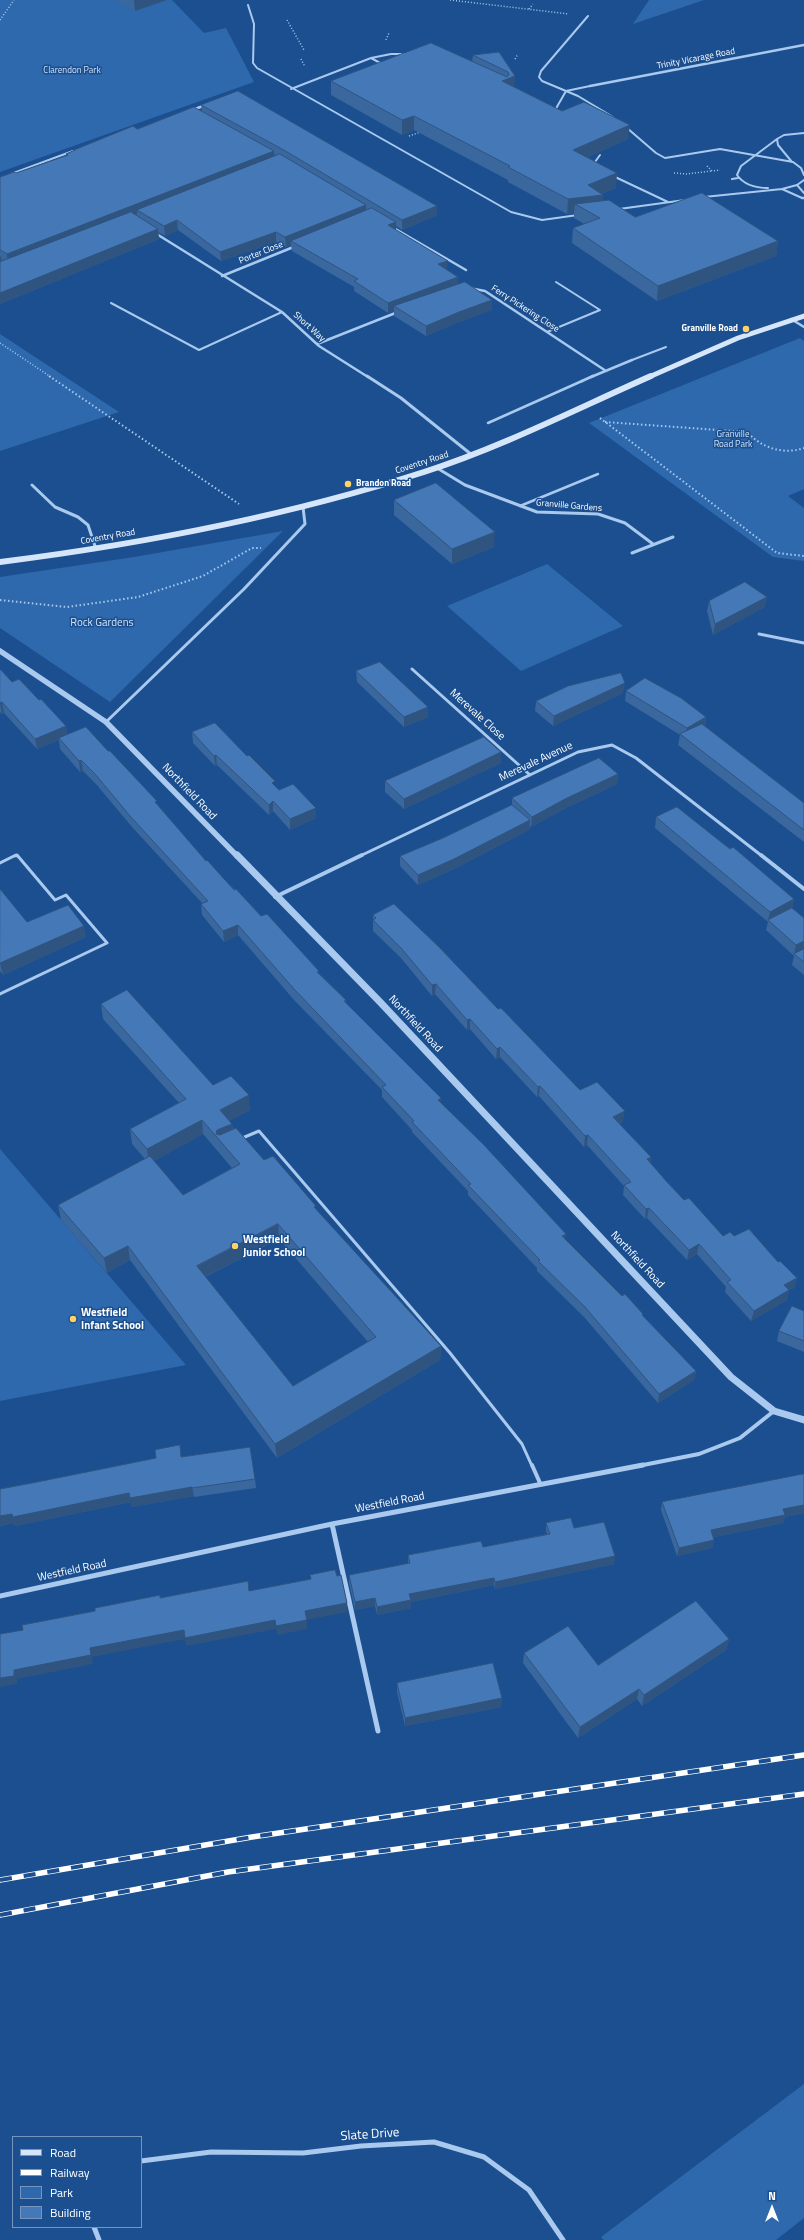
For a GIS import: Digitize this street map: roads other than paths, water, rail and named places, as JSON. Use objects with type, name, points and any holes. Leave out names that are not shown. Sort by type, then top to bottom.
[{"type":"main road","name":"Coventry Road","points":[[0,562],[96,550],[258,517],[303,507],[437,468],[472,455],[738,338],[791,319],[804,316]]},
{"type":"street","name":"Trinity Vicarage Road","points":[[590,86],[804,45]]},
{"type":"street","points":[[197,115],[190,111],[209,104]]},
{"type":"street","points":[[386,223],[466,270]]},
{"type":"street","name":"Short Way","points":[[150,230],[282,312],[317,344],[401,398],[472,455]]},
{"type":"street","name":"Porter Close","points":[[222,276],[302,244]]},
{"type":"street","name":"Ferry Pickering Close","points":[[462,289],[474,288],[485,291],[606,370]]},
{"type":"street","points":[[317,344],[401,311]]},
{"type":"street","points":[[791,319],[804,327]]},
{"type":"street","points":[[582,381],[632,360]]},
{"type":"street","name":"Granville Gardens","points":[[437,468],[465,485],[537,512],[598,514],[625,523],[653,544]]},
{"type":"street","points":[[32,484],[55,507],[78,517],[88,525],[96,550]]},
{"type":"street","points":[[106,722],[281,550],[305,524],[303,507]]},
{"type":"street","points":[[632,552],[673,537]]},
{"type":"street","points":[[759,634],[804,643]]},
{"type":"street","name":"Northfield Road","points":[[0,651],[106,722],[275,897],[381,1003],[731,1377],[774,1411],[804,1420]]},
{"type":"street","name":"Merevale Close","points":[[412,669],[530,775]]},
{"type":"street","name":"Merevale Avenue","points":[[275,897],[578,752],[612,745],[636,758],[804,889]]},
{"type":"street","name":"Westfield Road","points":[[0,1596],[332,1524],[540,1483],[699,1454],[740,1438],[774,1411]]},
{"type":"street","points":[[332,1524],[378,1731]]},
{"type":"street","name":"Slate Drive","points":[[142,2161],[211,2152],[303,2153],[361,2146],[434,2142],[484,2157],[529,2190],[563,2240]]},
{"type":"street","points":[[94,2228],[99,2240]]},
{"type":"lane","points":[[248,5],[254,24],[253,63],[257,68],[511,212],[542,220],[580,214]]},
{"type":"lane","points":[[588,16],[541,71],[539,77],[542,81],[566,91],[616,119]]},
{"type":"lane","points":[[292,89],[371,58],[391,54],[406,54]]},
{"type":"lane","points":[[371,58],[386,66]]},
{"type":"lane","points":[[553,114],[566,91],[590,86]]},
{"type":"lane","points":[[622,124],[656,153],[665,158],[720,149],[793,162]]},
{"type":"lane","points":[[738,178],[737,175],[741,166],[777,139],[784,136],[804,134]]},
{"type":"lane","points":[[777,139],[778,145],[793,162],[801,168],[804,175]]},
{"type":"lane","points":[[7,175],[73,151]]},
{"type":"lane","points":[[598,166],[595,162],[600,155]]},
{"type":"lane","points":[[607,173],[668,202]]},
{"type":"lane","points":[[732,179],[738,178],[747,184],[762,188],[782,189],[803,198]]},
{"type":"lane","points":[[699,198],[782,189],[797,185],[804,180]]},
{"type":"lane","points":[[797,185],[804,193]]},
{"type":"lane","points":[[616,210],[691,199]]},
{"type":"lane","points":[[547,332],[600,310],[556,282]]},
{"type":"lane","points":[[111,303],[199,350],[282,312]]},
{"type":"lane","points":[[632,360],[666,347]]},
{"type":"lane","points":[[488,423],[582,381]]},
{"type":"lane","points":[[520,506],[598,474]]},
{"type":"lane","points":[[0,863],[18,855],[55,900],[66,895],[107,943],[0,994]]},
{"type":"lane","points":[[233,1142],[260,1131],[455,1359],[522,1444],[540,1483]]},
{"type":"railway","points":[[0,1880],[252,1837],[804,1755]]},
{"type":"railway","points":[[0,1915],[228,1872],[804,1794]]},
{"type":"place","name":"Granville Road","points":[[746,329]]},
{"type":"place","name":"Brandon Road","points":[[348,484]]},
{"type":"place","name":"Westfield Junior School","points":[[235,1246]]},
{"type":"place","name":"Westfield Infant School","points":[[73,1319]]},
{"type":"park label","name":"Clarendon Park","points":[[72,71]]},
{"type":"park label","name":"Granville Road Park","points":[[733,440]]},
{"type":"park label","name":"Rock Gardens","points":[[102,623]]}]
